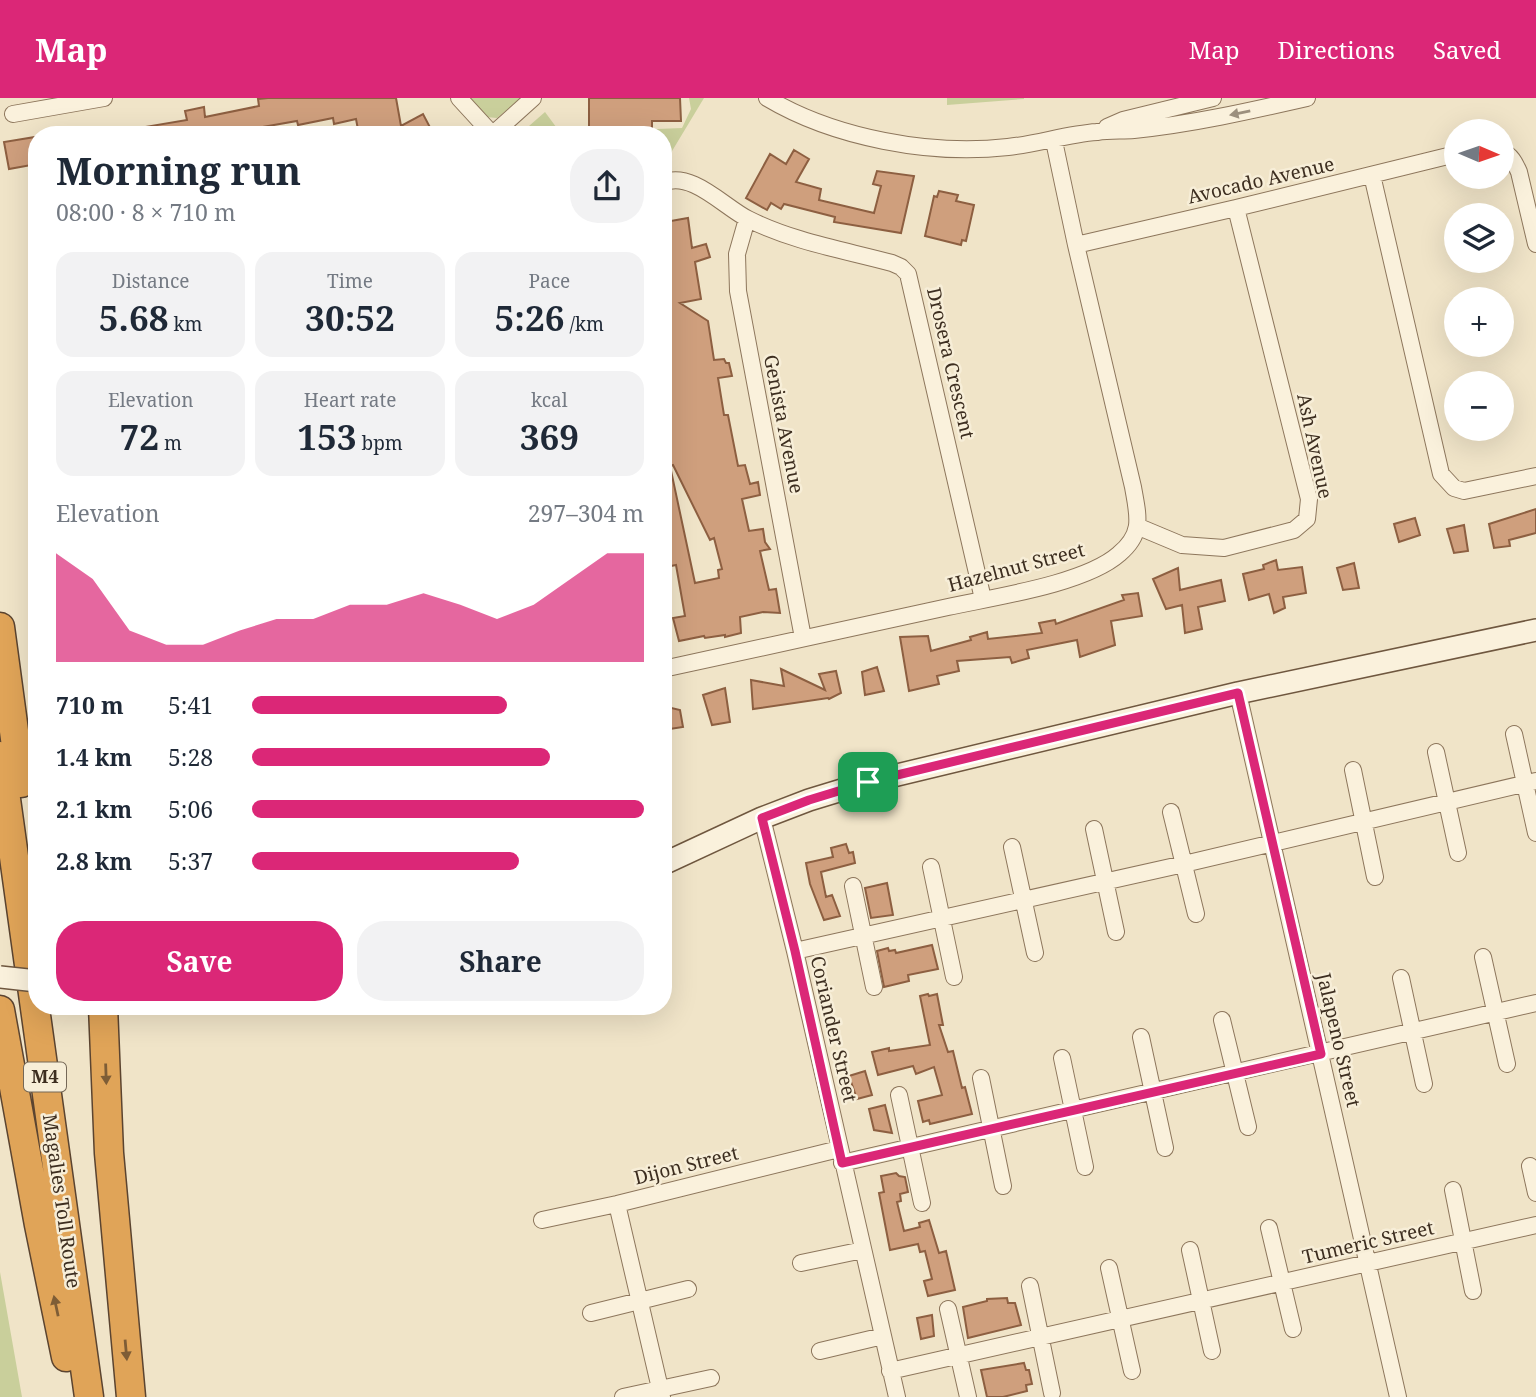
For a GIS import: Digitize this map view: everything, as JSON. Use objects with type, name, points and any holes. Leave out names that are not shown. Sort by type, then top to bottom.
[{"type":"highway","points":[[0,626],[28,830]]},
{"type":"highway","name":"Magalies Toll Route","points":[[0,756],[28,958]]},
{"type":"highway","points":[[0,1010],[74,1397]]},
{"type":"highway","name":"Magalies Toll Route","points":[[36,1015],[89,1397]]},
{"type":"highway","name":"Magalies Toll Route","points":[[53,1015],[105,1397]]},
{"type":"highway","points":[[103,1015],[109,1153],[131,1397]]},
{"type":"street","points":[[13,114],[104,98]]},
{"type":"street","points":[[459,98],[484,126]]},
{"type":"street","points":[[502,126],[533,98]]},
{"type":"street","points":[[767,98],[785,109],[828,126],[885,140],[941,148],[975,149],[1008,148],[1095,132],[1182,123],[1307,98]]},
{"type":"street","points":[[1095,132],[1123,120],[1213,98]]},
{"type":"street","points":[[1054,141],[1133,487],[1139,527]]},
{"type":"street","name":"Avocado Avenue","points":[[1076,245],[1444,157]]},
{"type":"street","points":[[1514,165],[1519,172],[1536,244]]},
{"type":"street","points":[[1372,175],[1441,474],[1454,488],[1464,491],[1536,476]]},
{"type":"street","name":"Drosera Crescent","points":[[672,181],[679,179],[691,182],[747,219],[790,237],[892,263],[908,274],[983,599]]},
{"type":"street","name":"Ash Avenue","points":[[1139,527],[1182,545],[1224,548],[1284,534],[1302,525],[1307,519],[1309,499],[1236,208]]},
{"type":"street","name":"Genista Avenue","points":[[747,219],[737,254],[738,291],[803,638]]},
{"type":"street","name":"Hazelnut Street","points":[[672,667],[1086,574],[1118,555],[1139,527]]},
{"type":"street","points":[[672,860],[762,818],[868,782],[1238,693],[1536,630]]},
{"type":"street","name":"Jalapeno Street","points":[[1238,693],[1398,1397]]},
{"type":"street","points":[[1514,734],[1530,782],[1536,834]]},
{"type":"street","points":[[1436,752],[1458,853]]},
{"type":"street","points":[[1353,770],[1375,877]]},
{"type":"street","points":[[795,951],[1184,864],[1530,782]]},
{"type":"street","points":[[1171,812],[1196,914]]},
{"type":"street","name":"Coriander Street","points":[[762,818],[897,1397]]},
{"type":"street","points":[[1094,829],[1116,932]]},
{"type":"street","points":[[1012,847],[1035,953]]},
{"type":"street","points":[[932,867],[954,977]]},
{"type":"street","points":[[853,886],[874,987]]},
{"type":"street","points":[[1483,957],[1507,1064]]},
{"type":"street","points":[[0,977],[28,980]]},
{"type":"street","points":[[1401,978],[1424,1084]]},
{"type":"street","name":"Dijon Street","points":[[542,1220],[841,1156],[910,1147],[1536,1003]]},
{"type":"street","points":[[1223,1020],[1248,1127]]},
{"type":"street","points":[[1141,1037],[1165,1148]]},
{"type":"street","points":[[1062,1058],[1085,1167]]},
{"type":"street","points":[[981,1078],[1003,1186]]},
{"type":"street","points":[[899,1095],[922,1203]]},
{"type":"street","points":[[1530,1166],[1536,1193]]},
{"type":"street","name":"Tumeric Street","points":[[1453,1190],[1473,1291]]},
{"type":"street","points":[[617,1204],[662,1393]]},
{"type":"street","name":"Tumeric Street","points":[[890,1371],[1536,1225]]},
{"type":"street","name":"Tumeric Street","points":[[1269,1228],[1293,1329]]},
{"type":"street","points":[[802,1263],[863,1250]]},
{"type":"street","points":[[1190,1250],[1213,1352]]},
{"type":"street","points":[[1109,1268],[1132,1371]]},
{"type":"street","points":[[1030,1286],[1052,1393]]},
{"type":"street","points":[[591,1313],[688,1289]]},
{"type":"street","points":[[948,1309],[968,1397]]},
{"type":"street","points":[[820,1350],[883,1336]]},
{"type":"street","points":[[623,1397],[662,1393],[710,1378]]},
{"type":"green space","points":[[468,98],[522,98],[497,118],[486,117]]},
{"type":"green space","points":[[689,98],[704,98],[672,151],[672,128],[682,128],[691,109]]},
{"type":"green space","points":[[947,98],[1024,98],[1024,99],[947,105]]},
{"type":"green space","points":[[545,112],[555,126],[529,126]]},
{"type":"green space","points":[[0,1272],[22,1397],[0,1397]]},
{"type":"building","points":[[396,98],[401,126],[357,126],[356,119],[334,124],[333,118],[298,125],[297,121],[268,126],[151,126],[187,120],[185,111],[204,107],[205,117],[259,106],[258,99]]},
{"type":"building","points":[[589,98],[680,98],[681,121],[652,121],[652,126],[589,126]]},
{"type":"building","points":[[423,114],[429,126],[401,126]]},
{"type":"building","points":[[28,138],[28,166],[9,169],[4,142]]},
{"type":"building","points":[[794,150],[809,159],[796,182],[821,189],[819,200],[874,213],[881,186],[873,184],[877,171],[914,176],[901,233],[834,222],[835,217],[784,204],[781,209],[771,203],[767,210],[746,198],[770,154],[786,164]]},
{"type":"building","points":[[939,191],[958,195],[956,201],[974,205],[966,241],[962,240],[961,245],[925,236],[934,196],[937,197]]},
{"type":"building","points":[[688,218],[692,248],[706,244],[710,257],[695,262],[701,299],[680,303],[708,321],[714,360],[724,359],[729,363],[732,376],[718,378],[724,415],[728,415],[738,466],[745,465],[750,484],[758,482],[760,495],[742,499],[749,531],[763,529],[765,542],[770,549],[760,551],[769,590],[776,589],[780,613],[763,612],[740,617],[741,633],[679,641],[673,618],[685,616],[676,565],[672,566],[672,475],[695,583],[719,578],[718,570],[722,569],[714,538],[710,540],[672,465],[672,221]]},
{"type":"building","points":[[1536,509],[1536,533],[1509,540],[1510,546],[1494,548],[1489,524]]},
{"type":"building","points":[[1415,518],[1420,535],[1399,542],[1394,524]]},
{"type":"building","points":[[1464,525],[1468,551],[1454,553],[1447,529]]},
{"type":"building","points":[[1276,560],[1278,570],[1302,567],[1306,593],[1283,597],[1285,608],[1274,613],[1269,594],[1249,600],[1243,574],[1264,569],[1263,565]]},
{"type":"building","points":[[1354,563],[1359,588],[1343,590],[1337,568]]},
{"type":"building","points":[[1178,568],[1180,590],[1221,580],[1225,601],[1198,607],[1202,629],[1185,633],[1182,605],[1166,609],[1153,579]]},
{"type":"building","points":[[1138,593],[1142,616],[1111,621],[1115,645],[1080,657],[1077,640],[1027,650],[1029,658],[1012,663],[1010,657],[957,661],[959,671],[937,676],[939,684],[909,691],[900,637],[928,636],[931,651],[971,640],[970,637],[987,632],[988,639],[1042,633],[1039,623],[1055,620],[1056,624],[1124,600],[1122,595]]},
{"type":"building","points":[[877,667],[884,691],[865,695],[862,672]]},
{"type":"building","points":[[781,669],[825,690],[819,674],[836,671],[841,693],[829,699],[753,709],[751,680],[784,686]]},
{"type":"building","points":[[725,688],[730,722],[712,725],[703,695]]},
{"type":"building","points":[[672,708],[680,710],[683,727],[672,729]]},
{"type":"building","points":[[846,844],[849,853],[853,852],[855,863],[821,872],[826,897],[832,895],[840,916],[824,920],[810,884],[806,863],[833,857],[831,848]]},
{"type":"building","points":[[887,883],[893,915],[871,918],[865,888]]},
{"type":"building","points":[[932,945],[938,969],[908,975],[909,981],[884,987],[877,951],[888,948],[896,953]]},
{"type":"building","points":[[937,994],[943,1025],[939,1025],[948,1052],[953,1051],[972,1114],[930,1124],[929,1120],[923,1122],[918,1101],[942,1095],[934,1067],[916,1074],[913,1066],[878,1075],[872,1052],[930,1045],[920,996]]},
{"type":"building","points":[[865,1071],[872,1095],[857,1099],[849,1076]]},
{"type":"building","points":[[885,1105],[892,1133],[874,1130],[869,1109]]},
{"type":"building","points":[[896,1173],[905,1177],[908,1192],[900,1194],[901,1201],[897,1202],[904,1231],[920,1227],[919,1223],[929,1220],[939,1253],[946,1251],[955,1290],[928,1296],[924,1281],[932,1279],[925,1251],[920,1252],[918,1244],[890,1250],[879,1193],[884,1192],[881,1176]]},
{"type":"building","points":[[1007,1298],[1008,1303],[1015,1303],[1021,1325],[968,1338],[963,1307],[987,1299]]},
{"type":"building","points":[[932,1315],[934,1336],[921,1339],[917,1318]]},
{"type":"building","points":[[1024,1363],[1026,1370],[1029,1370],[1032,1384],[1026,1385],[1027,1391],[1003,1397],[987,1397],[981,1370]]},
{"type":"route","points":[[1238,693],[1321,1054],[842,1163],[795,951],[762,818],[868,782],[1238,693]]}]
